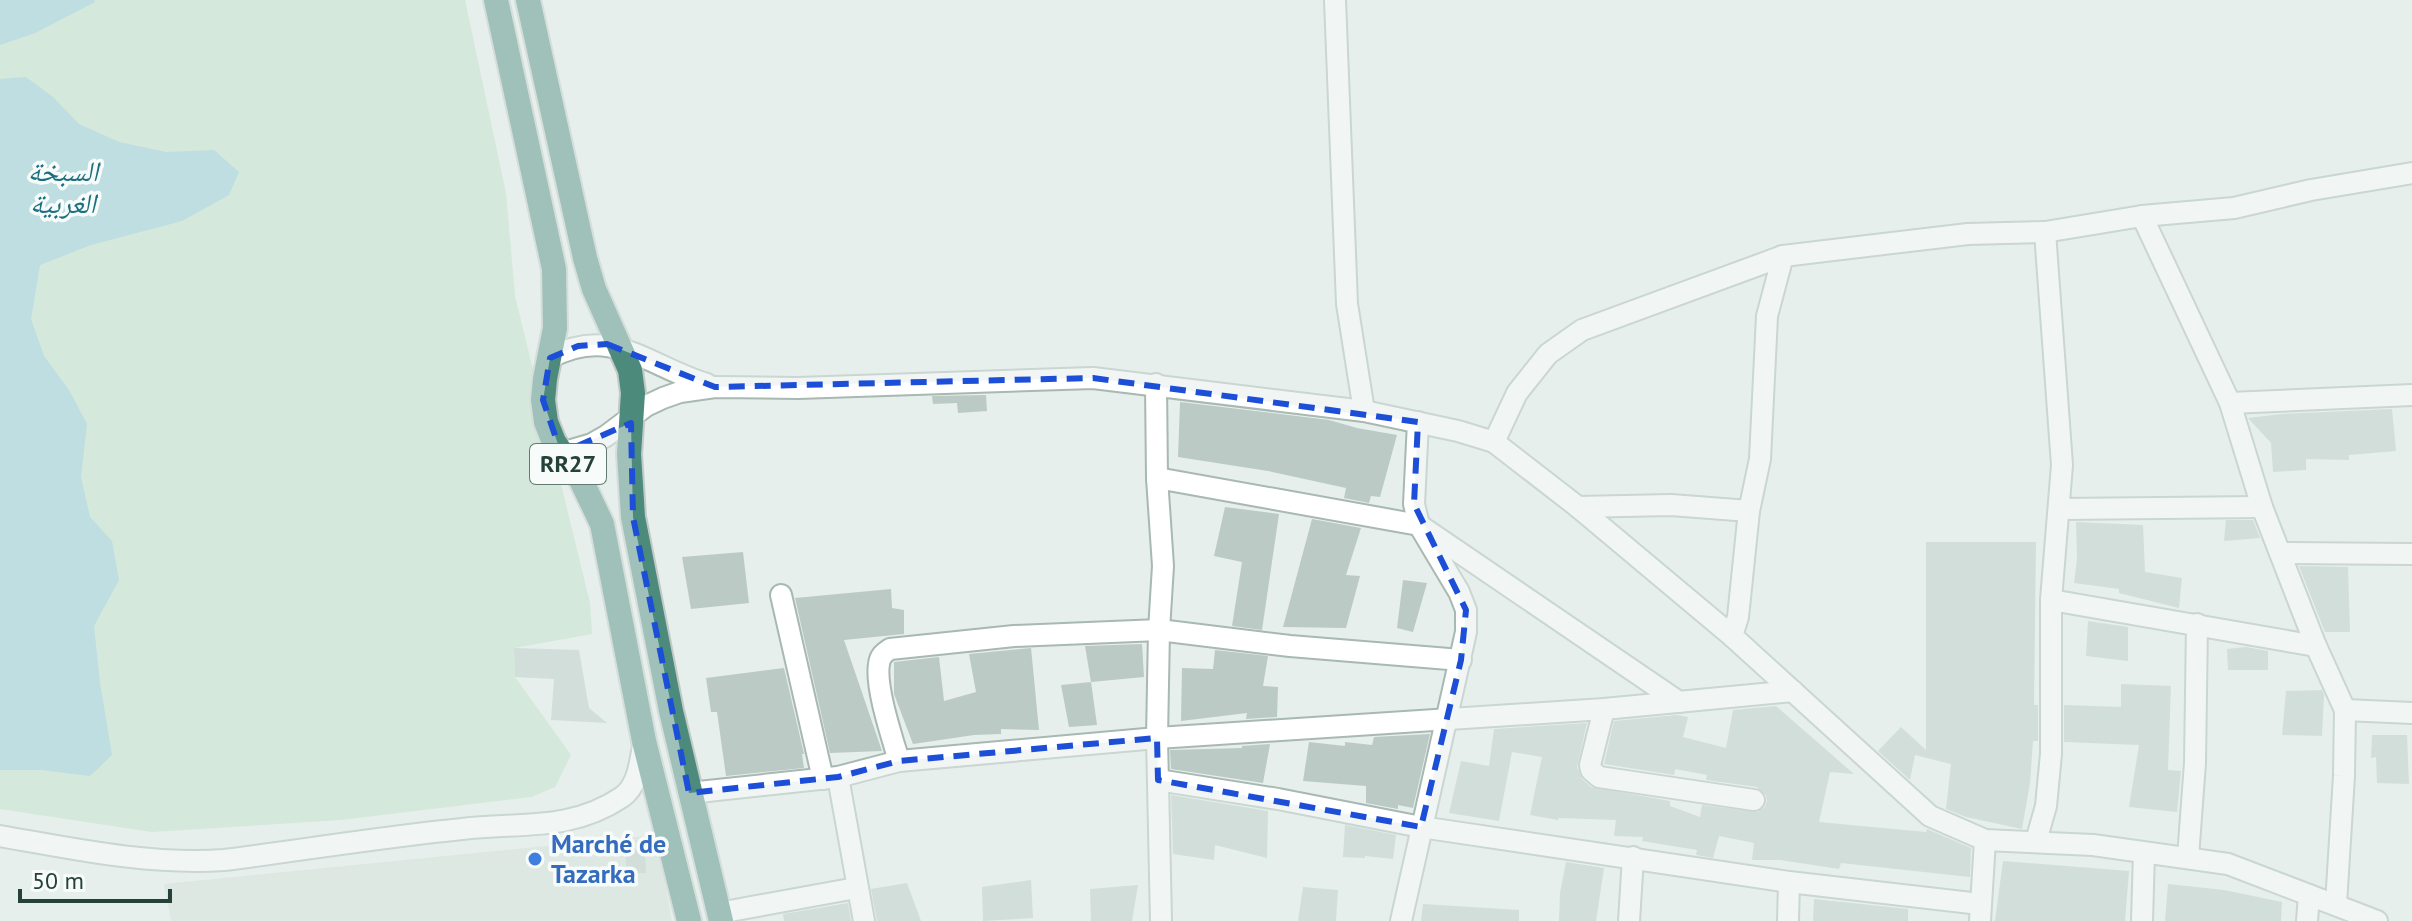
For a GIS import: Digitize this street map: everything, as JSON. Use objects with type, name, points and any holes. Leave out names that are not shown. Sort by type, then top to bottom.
[{"type":"highway","name":"RR27","points":[[496,0],[554,269],[556,298],[543,400],[546,422],[561,453],[581,480],[602,524],[644,741],[689,921]]},
{"type":"highway","name":"RR27","points":[[528,0],[585,258],[606,319],[630,370],[633,393],[629,454],[633,517],[689,793],[720,917]]},
{"type":"street","points":[[1335,0],[1347,304],[1364,411]]},
{"type":"street","points":[[1494,442],[1517,393],[1548,354],[1582,330],[1783,256],[1968,234],[2045,232],[2142,216],[2234,208],[2311,190],[2412,173]]},
{"type":"street","points":[[2142,216],[2230,403],[2262,507],[2316,646],[2345,710],[2336,904]]},
{"type":"street","points":[[2036,841],[2046,806],[2051,754],[2051,600],[2062,465],[2045,232]]},
{"type":"street","points":[[1732,636],[1738,617],[1749,511],[1760,459],[1767,316],[1783,256]]},
{"type":"street","points":[[550,358],[578,346],[607,344],[715,387]]},
{"type":"street","points":[[561,453],[592,444],[663,398],[688,390],[715,387],[798,388],[1093,378],[1364,411],[1418,422],[1494,442],[1578,507],[1732,636],[1930,816],[1985,840],[2093,845],[2228,864],[2377,921]]},
{"type":"street","points":[[1156,384],[1157,478],[1163,566],[1157,738],[1161,921]]},
{"type":"street","points":[[2230,403],[2412,395]]},
{"type":"street","points":[[1401,921],[1461,660],[1466,610],[1459,592],[1419,525],[1414,504],[1418,422]]},
{"type":"street","points":[[1157,478],[1419,525],[1679,702]]},
{"type":"street","points":[[1578,507],[1671,505],[1749,511]]},
{"type":"street","points":[[2060,509],[2262,507]]},
{"type":"street","points":[[2280,553],[2412,554]]},
{"type":"street","points":[[781,595],[864,921]]},
{"type":"street","points":[[2051,600],[2316,646]]},
{"type":"street","points":[[2188,857],[2195,763],[2197,624]]},
{"type":"street","points":[[899,761],[886,715],[878,667],[884,653],[890,649],[1014,636],[1159,630],[1290,646],[1461,660]]},
{"type":"street","points":[[689,793],[830,778],[899,761],[1157,738],[1604,709],[1793,691]]},
{"type":"street","points":[[1604,709],[1590,765],[1599,777],[1754,800]]},
{"type":"street","points":[[2345,710],[2412,713]]},
{"type":"street","points":[[0,836],[126,858],[191,862],[464,828],[543,826],[574,819],[622,797],[637,774],[644,741]]},
{"type":"street","points":[[1158,780],[1278,799],[1421,827],[1980,912],[1985,840]]},
{"type":"street","points":[[2142,921],[2144,853]]},
{"type":"street","points":[[1629,921],[1633,857]]},
{"type":"street","points":[[1788,921],[1789,882]]},
{"type":"street","points":[[720,917],[856,888]]},
{"type":"street","points":[[2307,921],[2309,895]]},
{"type":"highlighted area","points":[[607,344],[715,387],[1093,378],[1418,422],[1414,504],[1466,610],[1461,660],[1421,827],[1158,780],[1157,738],[899,761],[838,777],[689,793],[633,517],[631,423],[561,453],[543,400],[550,358],[578,346]]},
{"type":"shaded area","name":"Marché de Tazarka","points":[[656,835],[672,921],[171,921],[164,884]]},
{"type":"green space","points":[[0,0],[465,0],[506,193],[515,296],[590,603],[592,634],[514,648],[515,677],[571,755],[555,787],[531,797],[341,820],[152,832],[0,809]]},
{"type":"water","points":[[0,0],[95,2],[35,33],[0,45]]},
{"type":"water","name":"السبخة الغربية","points":[[26,77],[53,97],[79,124],[119,142],[166,152],[214,150],[239,172],[229,195],[182,221],[91,245],[40,265],[31,319],[44,356],[69,390],[87,424],[81,477],[90,517],[112,541],[119,580],[94,626],[112,755],[90,776],[42,770],[0,770],[0,79]]},
{"type":"building","points":[[986,395],[987,411],[958,413],[957,403],[933,404],[932,396]]},
{"type":"building","points":[[1180,402],[1329,420],[1397,435],[1380,497],[1371,496],[1369,503],[1344,498],[1346,488],[1268,471],[1178,457]]},
{"type":"building","points":[[2392,409],[2396,451],[2349,455],[2349,460],[2306,459],[2306,470],[2273,472],[2271,443],[2248,418],[2282,414]]},
{"type":"building","points":[[1225,507],[1279,514],[1262,630],[1232,626],[1242,562],[1214,556]]},
{"type":"building","points":[[1312,519],[1361,528],[1346,575],[1360,576],[1346,628],[1283,627]]},
{"type":"building","points":[[2226,520],[2253,520],[2260,538],[2224,541]]},
{"type":"building","points":[[2076,522],[2143,525],[2145,572],[2182,578],[2179,608],[2119,593],[2119,589],[2074,583]]},
{"type":"building","points":[[1926,542],[2036,542],[2034,705],[2038,705],[2038,741],[2033,741],[2022,829],[1966,817],[1946,809],[1951,764],[1915,755],[1910,780],[1878,751],[1901,727],[1926,750]]},
{"type":"building","points":[[743,552],[749,603],[691,609],[682,557]]},
{"type":"building","points":[[2299,566],[2348,567],[2350,632],[2325,632]]},
{"type":"building","points":[[1403,580],[1427,583],[1413,632],[1397,628]]},
{"type":"building","points":[[891,589],[892,608],[904,610],[904,634],[844,640],[882,751],[830,753],[795,598]]},
{"type":"building","points":[[2088,621],[2128,627],[2128,661],[2086,656]]},
{"type":"building","points":[[1142,644],[1144,677],[1091,682],[1085,646]]},
{"type":"building","points":[[2246,647],[2268,651],[2268,670],[2228,670],[2227,649]]},
{"type":"building","points":[[514,648],[579,650],[589,708],[607,723],[551,720],[554,679],[515,677]]},
{"type":"building","points":[[1031,648],[1039,730],[1001,729],[1001,734],[913,744],[894,694],[894,662],[939,657],[944,701],[976,692],[969,654]]},
{"type":"building","points":[[1215,650],[1268,656],[1263,686],[1278,687],[1277,717],[1246,719],[1247,713],[1181,721],[1182,668],[1213,669]]},
{"type":"building","points":[[784,668],[804,754],[804,768],[726,776],[717,712],[711,712],[706,678]]},
{"type":"building","points":[[1091,682],[1097,725],[1069,727],[1061,685]]},
{"type":"building","points":[[2121,684],[2171,686],[2168,770],[2181,771],[2177,812],[2129,807],[2139,745],[2064,742],[2064,705],[2121,707]]},
{"type":"building","points":[[2322,690],[2322,736],[2282,735],[2286,691]]},
{"type":"building","points":[[1776,706],[1854,774],[1830,772],[1819,822],[1926,832],[1927,829],[1971,848],[1970,877],[1841,863],[1839,869],[1780,860],[1752,860],[1754,843],[1719,836],[1713,858],[1696,855],[1697,850],[1642,841],[1643,837],[1614,836],[1616,820],[1558,820],[1530,815],[1542,757],[1512,752],[1499,821],[1449,813],[1461,761],[1489,766],[1494,729],[1587,723],[1577,767],[1582,779],[1591,787],[1670,801],[1670,806],[1700,817],[1702,805],[1758,812],[1767,801],[1766,795],[1757,787],[1706,780],[1707,775],[1675,769],[1674,775],[1604,764],[1614,721],[1677,715],[1688,717],[1683,737],[1726,748],[1733,710]]},
{"type":"building","points":[[1430,734],[1413,808],[1398,805],[1398,809],[1366,803],[1366,786],[1303,781],[1309,742],[1372,745],[1374,737]]},
{"type":"building","points":[[2372,735],[2407,735],[2409,784],[2377,783],[2376,757],[2371,758]]},
{"type":"building","points":[[1270,744],[1263,783],[1171,769],[1170,750]]},
{"type":"building","points":[[1171,795],[1268,811],[1267,858],[1215,845],[1214,860],[1173,854]]},
{"type":"building","points":[[1345,825],[1396,835],[1393,859],[1343,857]]},
{"type":"building","points":[[645,850],[646,873],[627,874],[625,851]]},
{"type":"building","points":[[2003,861],[2129,871],[2125,921],[1995,921]]},
{"type":"building","points":[[1566,862],[1604,868],[1596,921],[1559,921]]},
{"type":"building","points":[[1031,880],[1033,918],[983,921],[982,887]]},
{"type":"building","points":[[907,883],[921,921],[877,921],[871,889]]},
{"type":"building","points":[[2168,884],[2224,890],[2282,902],[2281,921],[2165,921]]},
{"type":"building","points":[[1138,885],[1132,921],[1091,921],[1090,889]]},
{"type":"building","points":[[1303,887],[1338,890],[1336,921],[1298,921]]},
{"type":"building","points":[[1814,899],[1908,909],[1908,921],[1813,921]]},
{"type":"building","points":[[848,903],[851,921],[784,921],[783,914]]},
{"type":"building","points":[[1423,904],[1519,910],[1519,921],[1421,921]]},
{"type":"place","name":"Marché de Tazarka","points":[[535,859]]}]
